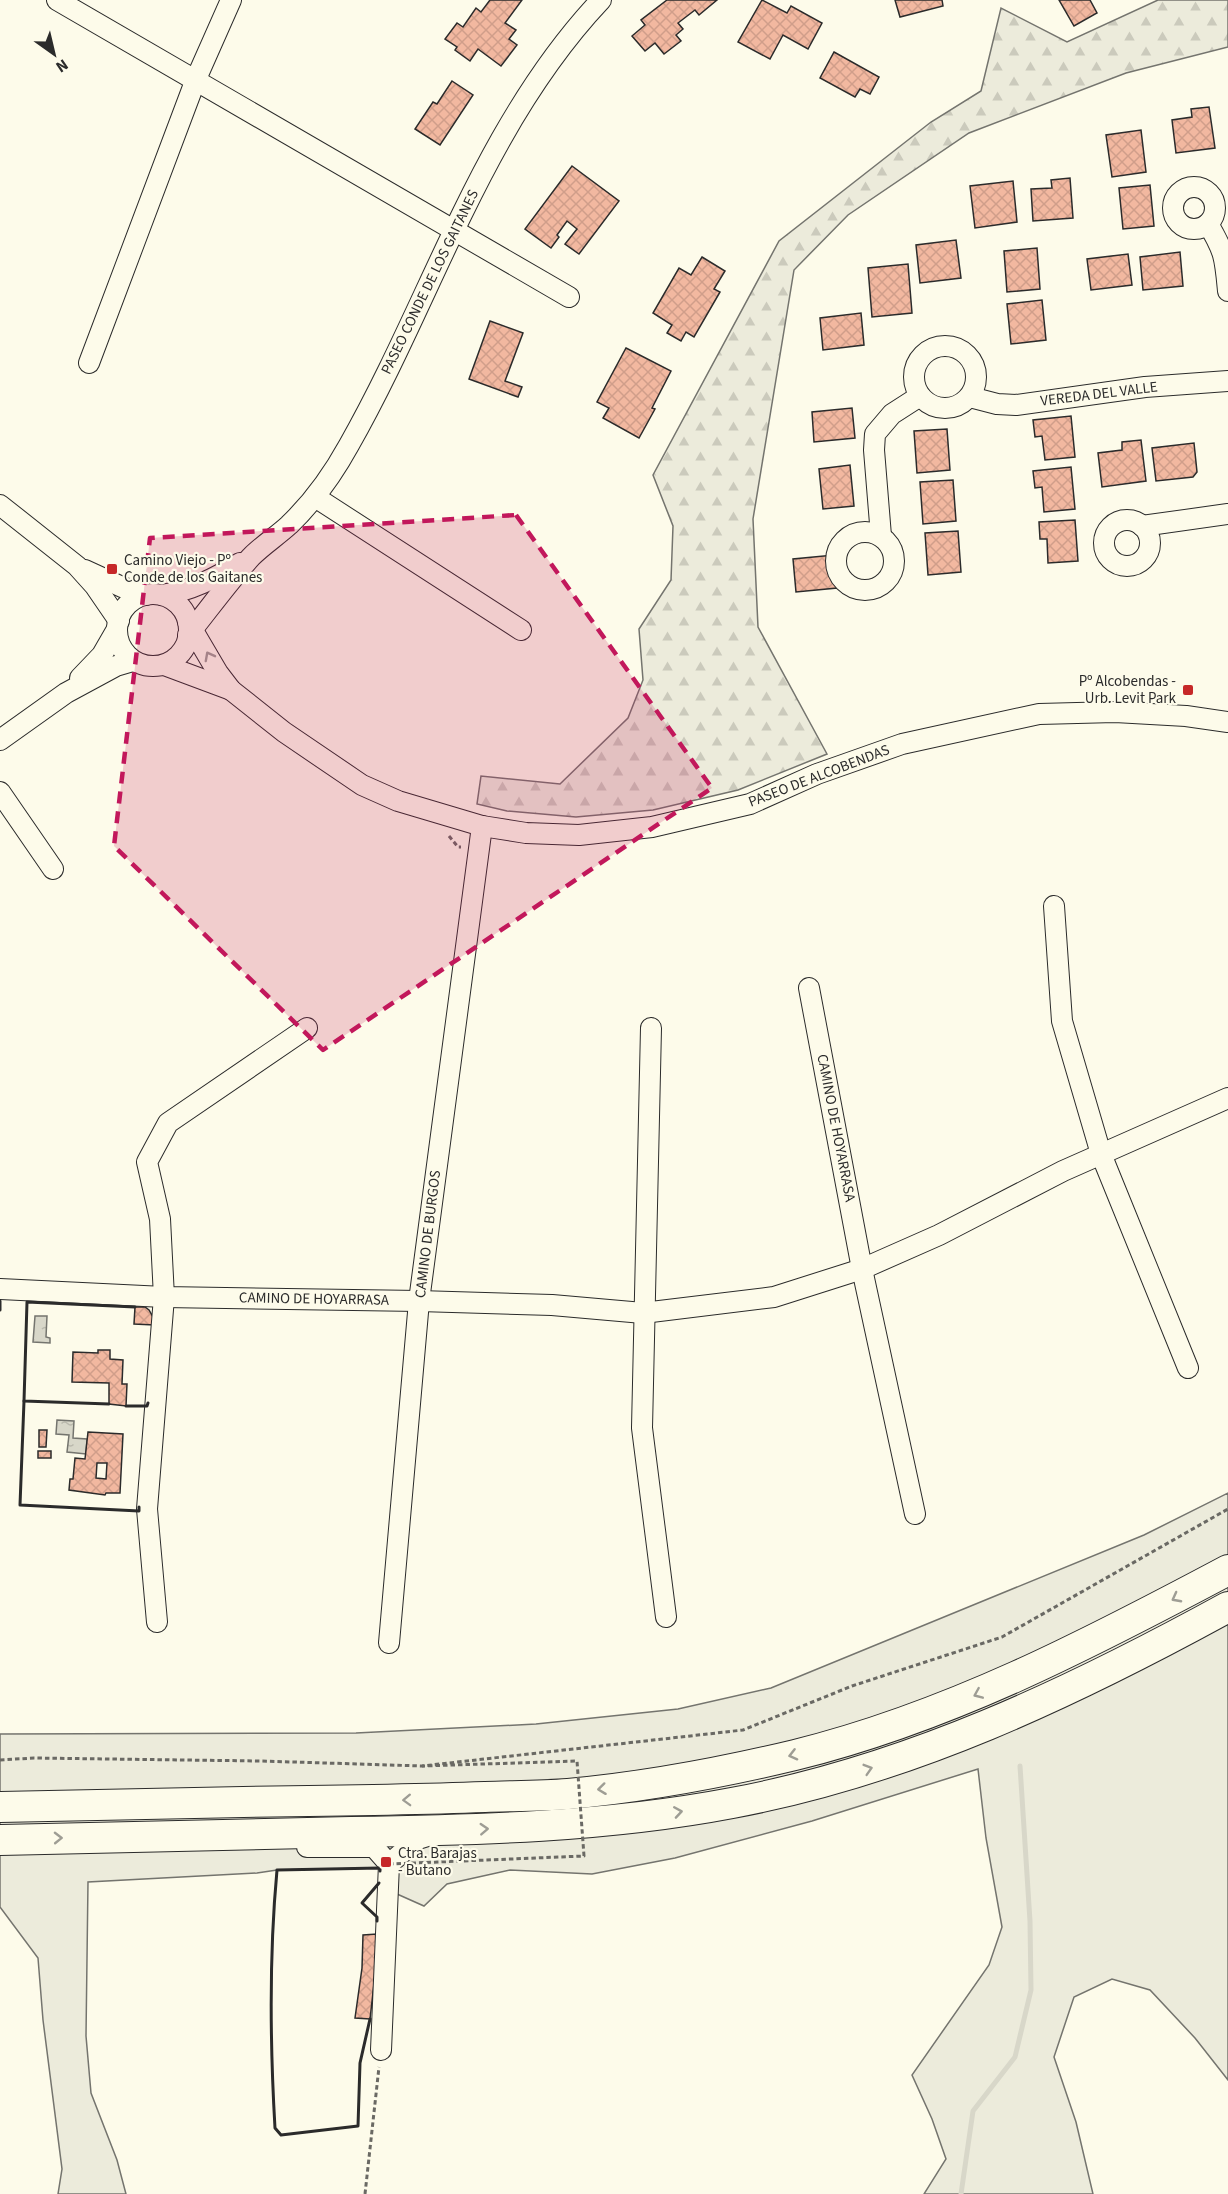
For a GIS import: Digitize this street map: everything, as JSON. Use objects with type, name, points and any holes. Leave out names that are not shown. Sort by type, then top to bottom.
[{"type":"highway","points":[[0,1807],[391,1801],[555,1794],[661,1782],[726,1770],[796,1755],[850,1740],[945,1707],[1032,1671],[1228,1570]]},
{"type":"highway","points":[[0,1840],[448,1830],[627,1820],[733,1803],[838,1778],[933,1748],[1081,1684],[1228,1607]]},
{"type":"street","points":[[57,0],[569,297]]},
{"type":"street","points":[[89,363],[196,79],[231,0]]},
{"type":"street","name":"PASEO CONDE DE LOS GAITANES","points":[[190,628],[252,556],[289,525],[315,497],[349,446],[506,128],[575,27],[601,0]]},
{"type":"street","points":[[1208,224],[1225,257],[1228,291]]},
{"type":"street","points":[[942,345],[954,346],[965,352],[973,362],[976,380],[970,397],[961,405],[949,409],[937,408],[920,396],[914,381],[915,369],[930,350],[942,345]]},
{"type":"street","name":"VEREDA DEL VALLE","points":[[970,397],[997,404],[1016,405],[1145,387],[1228,381]]},
{"type":"street","points":[[881,536],[874,450],[875,434],[892,414],[920,396]]},
{"type":"street","points":[[315,497],[522,630]]},
{"type":"street","points":[[0,505],[77,566],[95,586],[118,625],[118,639],[122,651],[133,661],[153,667],[165,665],[183,650],[190,628],[180,606],[154,595],[122,587],[77,566]]},
{"type":"street","points":[[1142,526],[1228,514]]},
{"type":"street","name":"PASEO CONDE DE LOS GAITANES","points":[[154,595],[174,594],[204,584],[252,556]]},
{"type":"street","points":[[66,693],[102,655],[125,607],[154,595]]},
{"type":"street","name":"PASEO DE ALCOBENDAS","points":[[190,628],[218,674],[231,690],[284,732],[362,785],[398,801],[482,826],[526,833],[579,835],[652,827],[750,804],[817,774],[902,744],[1040,714],[1115,712],[1186,716],[1228,722]]},
{"type":"street","points":[[0,740],[66,693],[116,666],[133,661]]},
{"type":"street","name":"PASEO DE ALCOBENDAS","points":[[165,665],[231,690]]},
{"type":"street","points":[[0,792],[53,869]]},
{"type":"street","name":"CAMINO DE BURGOS","points":[[389,1643],[419,1300],[482,826]]},
{"type":"street","points":[[1053,906],[1062,1021],[1101,1154],[1188,1368]]},
{"type":"street","name":"CAMINO DE HOYARRASA","points":[[809,988],[862,1269],[915,1514]]},
{"type":"street","points":[[157,1622],[147,1509],[164,1297],[160,1219],[147,1162],[168,1123],[307,1028]]},
{"type":"street","points":[[651,1029],[642,1428],[666,1617]]},
{"type":"street","name":"CAMINO DE HOYARRASA","points":[[0,1289],[164,1297],[419,1300],[552,1305],[644,1313],[774,1297],[862,1269],[939,1235],[1063,1171],[1228,1098]]},
{"type":"street","points":[[389,1864],[418,1839],[448,1830]]},
{"type":"street","points":[[260,1834],[270,1845],[374,1847],[389,1864],[381,2050]]},
{"type":"path","points":[[442,829],[458,847],[479,847]]},
{"type":"path","points":[[422,1766],[743,1730],[852,1686],[1002,1637],[1228,1509]]},
{"type":"path","points":[[0,1760],[34,1758],[261,1761],[422,1766],[577,1761],[584,1856],[389,1864]]},
{"type":"path","points":[[365,2194],[381,2050]]},
{"type":"highlighted area","points":[[516,515],[712,788],[323,1050],[114,846],[150,538]]},
{"type":"green space","points":[[1158,0],[1228,0],[1228,47],[1126,73],[969,133],[848,215],[794,270],[753,519],[758,627],[827,754],[738,790],[653,810],[576,817],[507,811],[477,804],[481,776],[560,784],[628,718],[643,680],[639,629],[671,580],[673,526],[653,475],[779,241],[931,122],[981,91],[1001,8],[1067,42]]},
{"type":"green space","points":[[1228,1493],[1228,2080],[1195,2038],[1150,1990],[1112,1979],[1074,1997],[1054,2057],[1076,2122],[1093,2194],[924,2194],[946,2159],[932,2119],[912,2075],[989,1965],[1002,1927],[986,1838],[978,1769],[812,1821],[675,1858],[592,1874],[510,1870],[447,1884],[424,1906],[379,1886],[380,1868],[277,1870],[88,1882],[86,2036],[91,2093],[117,2160],[126,2194],[58,2194],[62,2169],[43,2020],[38,1958],[0,1907],[0,1734],[356,1733],[536,1724],[678,1709],[771,1688],[1144,1535]]},
{"type":"water","points":[[35,1316],[47,1316],[46,1337],[50,1338],[50,1343],[33,1342]]},
{"type":"water","points":[[57,1420],[74,1421],[73,1438],[87,1439],[86,1454],[67,1452],[69,1435],[56,1434]]},
{"type":"building","points":[[490,0],[522,0],[505,23],[516,30],[509,39],[517,45],[501,66],[478,49],[470,61],[455,50],[457,47],[445,39],[457,23],[463,27],[476,8],[481,12]]},
{"type":"building","points":[[667,0],[717,0],[699,15],[695,10],[678,23],[683,29],[676,35],[681,41],[664,54],[655,43],[645,51],[632,36],[645,25],[641,20]]},
{"type":"building","points":[[762,0],[787,13],[791,6],[822,23],[808,49],[783,35],[770,59],[738,42]]},
{"type":"building","points":[[895,0],[942,0],[943,6],[900,17]]},
{"type":"building","points":[[1059,0],[1090,0],[1097,13],[1074,26]]},
{"type":"building","points":[[834,52],[879,77],[870,94],[860,89],[855,97],[820,78]]},
{"type":"building","points":[[452,81],[473,95],[440,145],[415,129],[433,102],[437,104]]},
{"type":"building","points":[[1209,107],[1215,148],[1176,153],[1172,120],[1192,117],[1191,109]]},
{"type":"building","points":[[1141,130],[1146,172],[1112,177],[1106,135]]},
{"type":"building","points":[[572,166],[619,201],[579,254],[565,244],[577,229],[567,221],[551,248],[525,229]]},
{"type":"building","points":[[1070,178],[1073,218],[1033,221],[1031,189],[1052,188],[1051,180]]},
{"type":"building","points":[[1013,181],[1017,222],[975,228],[970,186]]},
{"type":"building","points":[[1150,185],[1154,226],[1123,229],[1119,188]]},
{"type":"building","points":[[956,240],[961,278],[920,283],[916,245]]},
{"type":"building","points":[[1037,248],[1040,289],[1007,292],[1004,251]]},
{"type":"building","points":[[1180,252],[1183,286],[1143,290],[1140,257]]},
{"type":"building","points":[[1128,254],[1132,285],[1091,290],[1087,259]]},
{"type":"building","points":[[702,257],[725,271],[714,289],[720,292],[694,337],[686,332],[681,341],[667,333],[672,325],[653,313],[679,268],[691,275]]},
{"type":"building","points":[[908,264],[912,313],[872,317],[868,268]]},
{"type":"building","points":[[1042,300],[1046,340],[1011,344],[1007,304]]},
{"type":"building","points":[[861,313],[864,345],[823,350],[820,318]]},
{"type":"building","points":[[490,321],[523,333],[505,381],[522,387],[518,397],[469,379]]},
{"type":"building","points":[[626,348],[671,371],[652,408],[655,409],[639,438],[603,418],[609,408],[597,402]]},
{"type":"building","points":[[852,408],[855,438],[814,442],[812,412]]},
{"type":"building","points":[[1071,416],[1075,457],[1045,460],[1042,436],[1035,437],[1033,420]]},
{"type":"building","points":[[947,429],[950,470],[917,473],[914,431]]},
{"type":"building","points":[[1141,440],[1146,481],[1102,487],[1098,453],[1122,450],[1122,442]]},
{"type":"building","points":[[1194,443],[1197,472],[1193,477],[1156,481],[1152,448]]},
{"type":"building","points":[[850,465],[854,506],[823,509],[819,469]]},
{"type":"building","points":[[1071,467],[1075,509],[1044,512],[1042,487],[1035,488],[1033,471]]},
{"type":"building","points":[[953,480],[956,521],[923,524],[920,482]]},
{"type":"building","points":[[1075,520],[1078,561],[1048,563],[1047,539],[1040,539],[1039,522]]},
{"type":"building","points":[[958,531],[961,572],[928,575],[925,533]]},
{"type":"building","points":[[834,555],[837,588],[796,592],[793,559]]},
{"type":"building","points":[[135,1307],[145,1307],[149,1310],[154,1325],[134,1324]]},
{"type":"building","points":[[98,1350],[110,1350],[110,1359],[123,1360],[122,1384],[127,1384],[126,1406],[109,1404],[109,1383],[72,1382],[73,1352],[98,1353]]},
{"type":"building","points":[[39,1430],[47,1430],[46,1447],[39,1447]]},
{"type":"building","points":[[88,1432],[123,1434],[120,1493],[106,1493],[105,1495],[69,1490],[70,1479],[73,1479],[75,1458],[85,1459]],"holes":[[[97,1463],[107,1463],[106,1479],[96,1478]]]},
{"type":"building","points":[[38,1451],[51,1451],[51,1458],[38,1458]]},
{"type":"building","points":[[377,1934],[370,2019],[355,2018],[362,1968],[363,1935]]},
{"type":"waterway","points":[[961,2194],[973,2111],[1015,2057],[1031,1990],[1030,1921],[1020,1766]]},
{"type":"wall","points":[[0,1301],[0,1310]]},
{"type":"wall","points":[[109,1404],[24,1401],[27,1302],[135,1307]]},
{"type":"wall","points":[[24,1401],[20,1505],[139,1511],[139,1507]]},
{"type":"wall","points":[[126,1406],[147,1406],[148,1403]]},
{"type":"wall","points":[[370,2019],[360,2063],[358,2126],[281,2135],[275,2128],[271,2032],[277,1870],[380,1868],[380,1871]]},
{"type":"wall","points":[[377,1921],[377,1917],[362,1903],[379,1883]]},
{"type":"place","name":"Camino Viejo - Pº Conde de los Gaitanes","points":[[112,569]]},
{"type":"place","name":"Pº Alcobendas - Urb. Levit Park","points":[[1188,690]]},
{"type":"place","name":"Ctra. Barajas - Butano","points":[[386,1862]]}]
